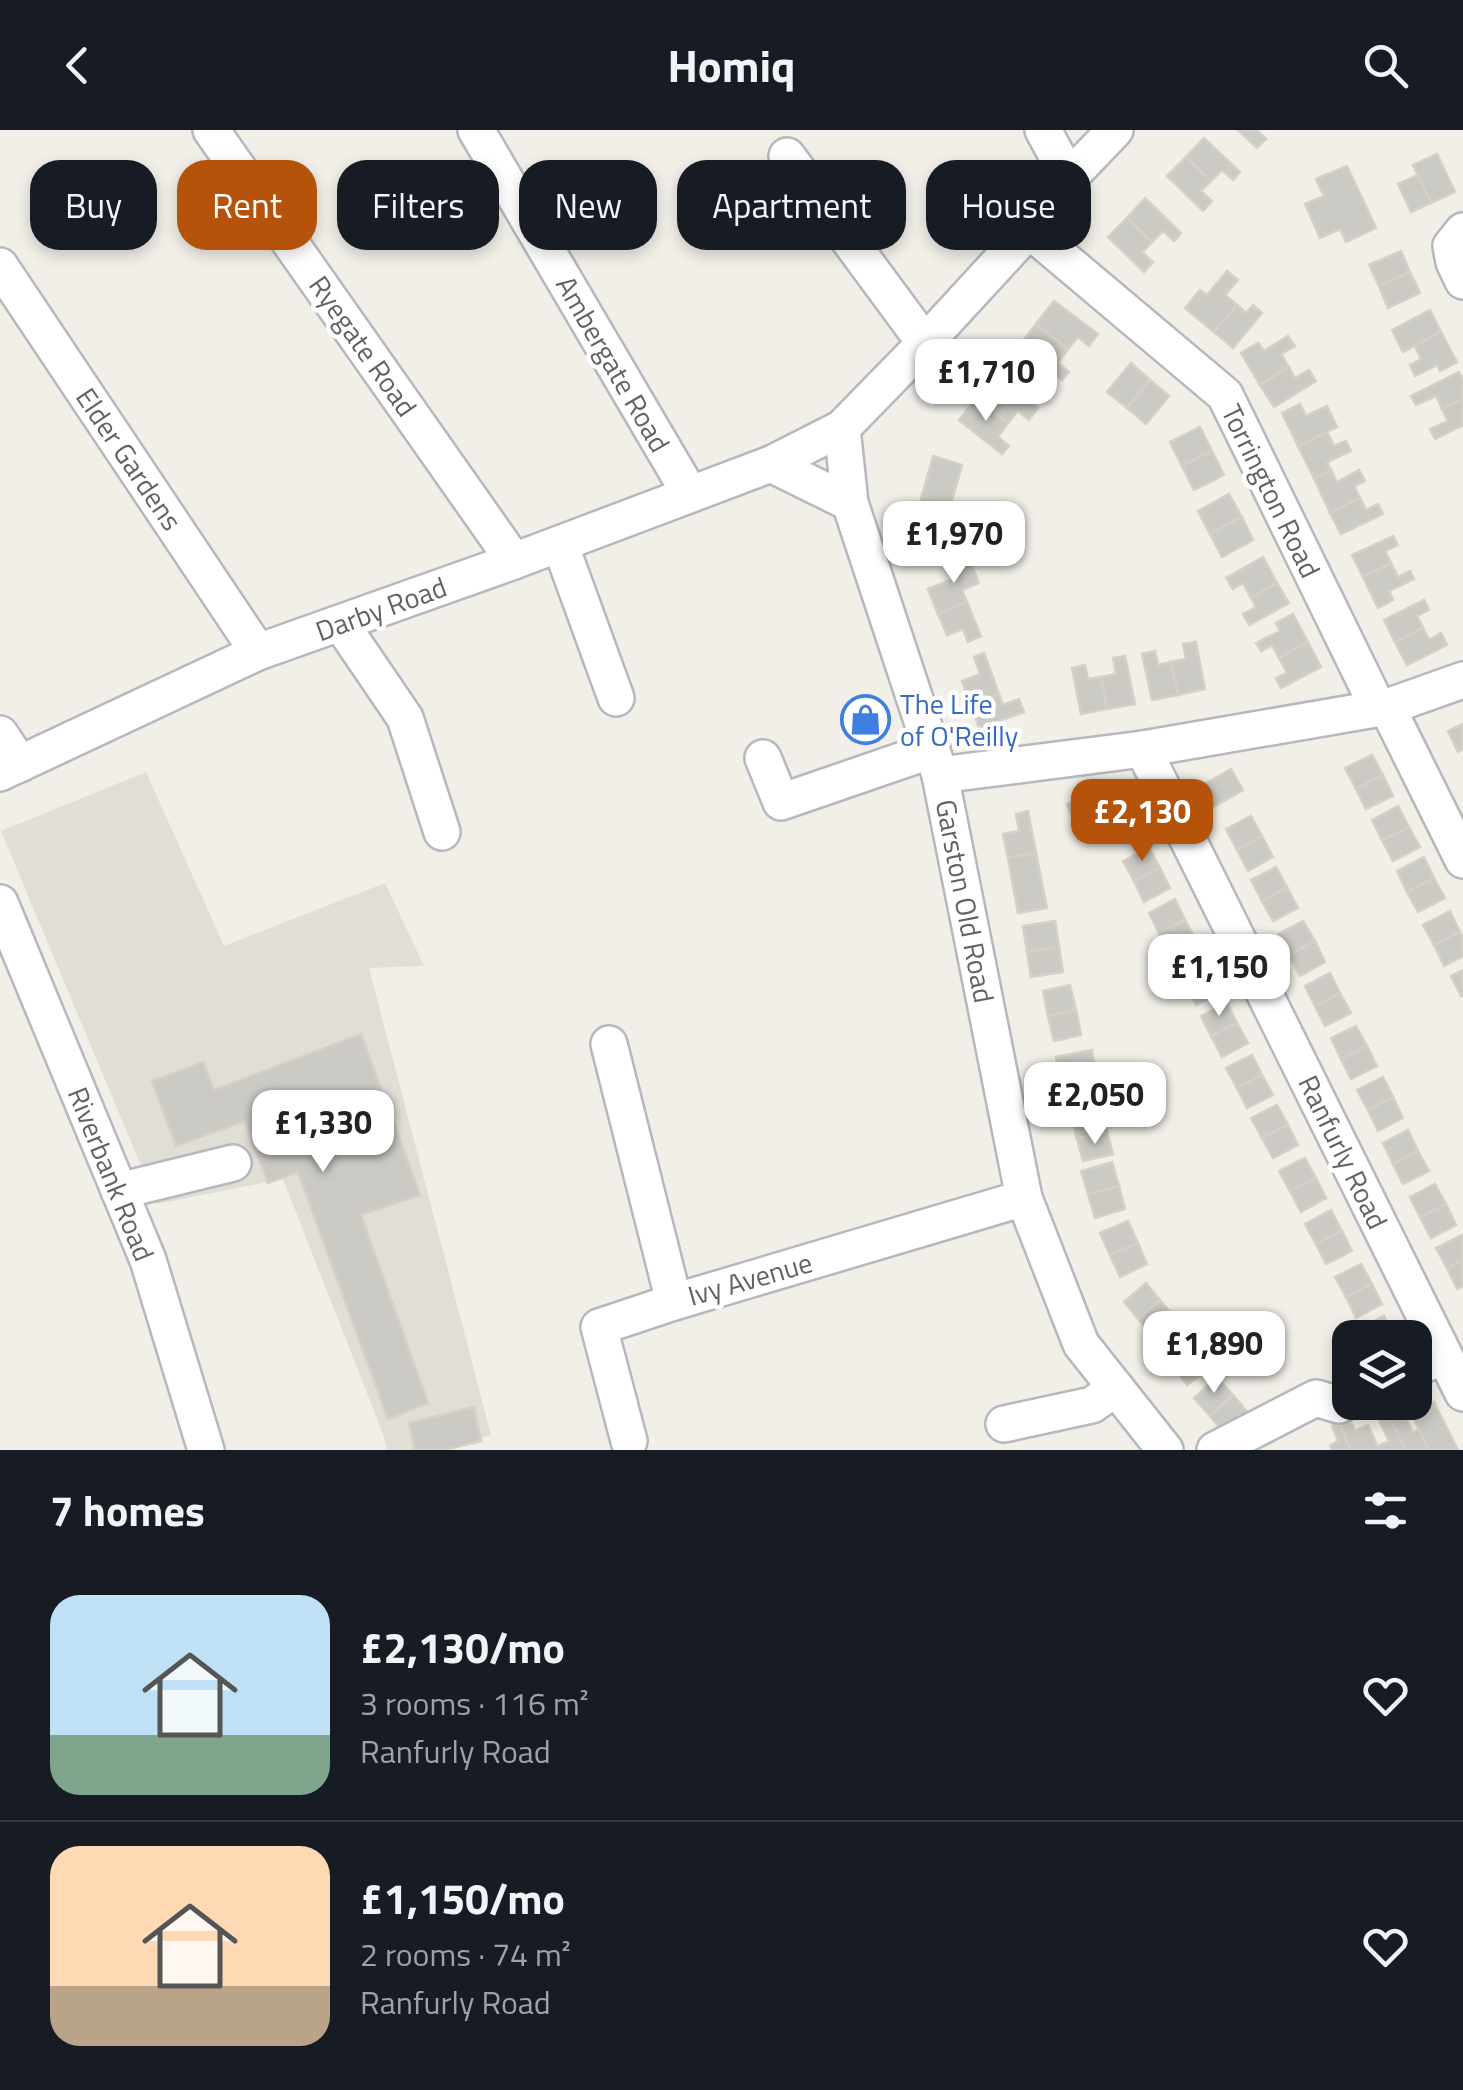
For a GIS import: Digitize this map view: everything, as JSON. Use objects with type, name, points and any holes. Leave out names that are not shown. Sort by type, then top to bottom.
[{"type":"street","name":"Ryegate Road","points":[[212,130],[514,562]]},
{"type":"street","name":"Ambergate Road","points":[[476,130],[690,494]]},
{"type":"street","points":[[1043,130],[1060,160]]},
{"type":"street","points":[[1087,160],[1115,130]]},
{"type":"street","points":[[786,156],[925,344]]},
{"type":"street","points":[[1463,231],[1451,246],[1463,281]]},
{"type":"street","points":[[771,464],[842,428],[1011,250]]},
{"type":"street","name":"Torrington Road","points":[[1053,250],[1226,395],[1463,860]]},
{"type":"street","name":"Elder Gardens","points":[[0,266],[258,652]]},
{"type":"street","name":"Garston Old Road","points":[[842,428],[850,503],[936,762],[1024,1198],[1081,1344],[1166,1450]]},
{"type":"street","name":"Darby Road","points":[[10,768],[258,652],[514,562],[771,464]]},
{"type":"street","points":[[771,464],[850,503]]},
{"type":"street","points":[[560,544],[616,698]]},
{"type":"street","points":[[340,624],[405,718],[442,832]]},
{"type":"street","points":[[763,758],[781,802],[936,762],[1143,749],[1383,708],[1463,680]]},
{"type":"street","points":[[0,734],[10,768]]},
{"type":"street","name":"Ranfurly Road","points":[[1143,749],[1409,1320]]},
{"type":"street","name":"Riverbank Road","points":[[0,903],[148,1260],[206,1450]]},
{"type":"street","name":"Ivy Avenue","points":[[609,1044],[674,1302],[1024,1198]]},
{"type":"street","points":[[119,1191],[233,1162]]},
{"type":"street","points":[[629,1442],[598,1327],[674,1302]]},
{"type":"street","name":"Ranfurly Road","points":[[1432,1365],[1463,1393]]},
{"type":"street","points":[[1004,1424],[1092,1405],[1116,1388]]},
{"type":"street","points":[[1215,1450],[1316,1398],[1332,1403]]},
{"type":"shaded area","points":[[146,772],[224,946],[385,883],[424,966],[369,968],[491,1435],[433,1450],[387,1450],[283,1179],[157,1204],[1,831]]},
{"type":"building","points":[[1238,130],[1257,130],[1266,139],[1257,148]]},
{"type":"building","points":[[1204,138],[1240,172],[1233,180],[1222,170],[1211,181],[1186,157]]},
{"type":"building","points":[[1437,154],[1455,192],[1431,203],[1413,165]]},
{"type":"building","points":[[1186,157],[1211,181],[1201,191],[1212,201],[1203,211],[1167,176]]},
{"type":"building","points":[[1347,166],[1376,228],[1346,242],[1340,229],[1320,238],[1305,204],[1324,196],[1316,179]]},
{"type":"building","points":[[1418,175],[1431,203],[1411,212],[1398,184]]},
{"type":"building","points":[[1145,198],[1181,233],[1174,241],[1163,231],[1152,242],[1127,218]]},
{"type":"building","points":[[1127,218],[1152,242],[1142,252],[1153,262],[1144,272],[1108,237]]},
{"type":"building","points":[[1401,251],[1410,272],[1379,286],[1369,265]]},
{"type":"building","points":[[1227,271],[1238,280],[1225,295],[1237,305],[1214,332],[1185,308],[1200,290],[1207,295]]},
{"type":"building","points":[[1410,272],[1420,293],[1388,308],[1379,286]]},
{"type":"building","points":[[1054,301],[1098,334],[1089,346],[1078,337],[1068,349],[1036,324]]},
{"type":"building","points":[[1237,305],[1246,313],[1253,305],[1262,313],[1233,348],[1214,332]]},
{"type":"building","points":[[1430,310],[1441,332],[1403,352],[1392,330]]},
{"type":"building","points":[[1036,324],[1068,349],[1058,363],[1069,372],[1062,380],[1019,346]]},
{"type":"building","points":[[1441,332],[1457,362],[1440,371],[1437,365],[1415,376],[1410,365],[1421,359],[1415,346]]},
{"type":"building","points":[[1288,336],[1295,346],[1281,354],[1289,367],[1260,385],[1241,353],[1258,343],[1264,351]]},
{"type":"building","points":[[1131,363],[1150,380],[1127,408],[1107,392]]},
{"type":"building","points":[[1289,367],[1295,378],[1309,370],[1316,381],[1274,407],[1260,385]]},
{"type":"building","points":[[1459,372],[1463,399],[1442,409],[1436,396],[1416,405],[1411,396]]},
{"type":"building","points":[[994,375],[1038,408],[1029,420],[1018,411],[1008,423],[976,398]]},
{"type":"building","points":[[1150,380],[1169,396],[1146,424],[1127,408]]},
{"type":"building","points":[[976,398],[1008,423],[998,437],[1009,446],[1002,454],[959,420]]},
{"type":"building","points":[[1463,399],[1463,425],[1435,439],[1430,429],[1448,421],[1442,409]]},
{"type":"building","points":[[1300,404],[1306,416],[1327,406],[1337,427],[1298,446],[1282,413]]},
{"type":"building","points":[[1200,427],[1212,451],[1182,466],[1170,442]]},
{"type":"building","points":[[1327,432],[1334,446],[1346,441],[1351,451],[1327,462],[1331,470],[1314,478],[1298,446]]},
{"type":"building","points":[[1212,451],[1224,475],[1194,490],[1182,466]]},
{"type":"building","points":[[933,456],[962,465],[951,504],[922,496]]},
{"type":"building","points":[[1331,470],[1337,482],[1359,470],[1365,481],[1354,486],[1360,498],[1330,513],[1314,478]]},
{"type":"building","points":[[1229,494],[1242,517],[1210,534],[1198,511]]},
{"type":"building","points":[[922,496],[951,504],[939,543],[911,535]]},
{"type":"building","points":[[1360,498],[1366,510],[1378,504],[1383,514],[1341,534],[1330,513]]},
{"type":"building","points":[[1242,517],[1253,540],[1222,557],[1210,534]]},
{"type":"building","points":[[1393,536],[1398,545],[1385,551],[1391,563],[1363,577],[1352,555]]},
{"type":"building","points":[[968,556],[979,583],[962,590],[967,602],[938,614],[928,589],[953,579],[947,565]]},
{"type":"building","points":[[1263,557],[1277,583],[1251,598],[1243,583],[1233,589],[1226,578]]},
{"type":"building","points":[[1391,563],[1398,577],[1410,571],[1414,579],[1389,591],[1393,600],[1378,608],[1363,577]]},
{"type":"building","points":[[1277,583],[1289,603],[1249,625],[1243,614],[1256,607],[1251,598]]},
{"type":"building","points":[[1424,600],[1429,610],[1417,616],[1423,628],[1395,642],[1384,620]]},
{"type":"building","points":[[967,602],[981,636],[968,642],[963,629],[947,635],[938,614]]},
{"type":"building","points":[[1293,614],[1308,642],[1279,658],[1272,645],[1261,651],[1256,643],[1280,631],[1276,623]]},
{"type":"building","points":[[1423,628],[1429,640],[1441,633],[1447,645],[1407,665],[1395,642]]},
{"type":"building","points":[[1196,642],[1205,689],[1178,695],[1171,662],[1186,659],[1183,644]]},
{"type":"building","points":[[1308,642],[1321,667],[1281,688],[1276,678],[1287,673],[1279,658]]},
{"type":"building","points":[[1155,651],[1158,665],[1171,662],[1178,695],[1152,700],[1142,654]]},
{"type":"building","points":[[984,653],[999,694],[970,704],[962,681],[980,674],[974,657]]},
{"type":"building","points":[[1125,656],[1135,704],[1107,709],[1101,677],[1116,674],[1113,658]]},
{"type":"building","points":[[1085,665],[1088,679],[1101,677],[1107,709],[1081,714],[1072,668]]},
{"type":"building","points":[[999,694],[1003,705],[1019,699],[1024,712],[979,728],[970,704]]},
{"type":"building","points":[[1463,724],[1463,749],[1458,752],[1448,731]]},
{"type":"building","points":[[1372,755],[1383,775],[1356,789],[1345,768]]},
{"type":"building","points":[[1231,769],[1243,790],[1213,807],[1201,786]]},
{"type":"building","points":[[1383,775],[1393,796],[1366,809],[1356,789]]},
{"type":"building","points":[[1118,783],[1127,805],[1142,799],[1148,815],[1141,818],[1145,828],[1126,836],[1116,812],[1102,818],[1092,793]]},
{"type":"building","points":[[1092,793],[1102,818],[1089,823],[1093,834],[1081,839],[1067,804]]},
{"type":"building","points":[[1398,806],[1409,827],[1382,840],[1372,820]]},
{"type":"building","points":[[1028,811],[1036,853],[1008,858],[1003,834],[1019,831],[1016,814]]},
{"type":"building","points":[[1251,816],[1262,836],[1237,850],[1226,829]]},
{"type":"building","points":[[1409,827],[1420,847],[1393,861],[1382,840]]},
{"type":"building","points":[[1262,836],[1273,857],[1248,871],[1237,850]]},
{"type":"building","points":[[1149,848],[1160,868],[1134,881],[1123,861]]},
{"type":"building","points":[[1036,853],[1047,908],[1018,913],[1008,858]]},
{"type":"building","points":[[1424,857],[1434,878],[1407,892],[1397,871]]},
{"type":"building","points":[[1276,867],[1287,887],[1262,901],[1251,880]]},
{"type":"building","points":[[1160,868],[1170,888],[1144,902],[1134,881]]},
{"type":"building","points":[[1434,878],[1445,898],[1418,912],[1407,892]]},
{"type":"building","points":[[1287,887],[1298,908],[1273,921],[1262,901]]},
{"type":"building","points":[[1175,899],[1185,920],[1159,933],[1149,913]]},
{"type":"building","points":[[1450,911],[1460,932],[1434,945],[1423,925]]},
{"type":"building","points":[[1185,920],[1196,940],[1170,953],[1159,933]]},
{"type":"building","points":[[1055,921],[1059,947],[1027,952],[1023,926]]},
{"type":"building","points":[[1303,921],[1315,941],[1289,955],[1278,934]]},
{"type":"building","points":[[1460,932],[1463,956],[1444,966],[1434,945]]},
{"type":"building","points":[[1315,941],[1325,962],[1300,976],[1289,955]]},
{"type":"building","points":[[1059,947],[1063,972],[1031,977],[1027,952]]},
{"type":"building","points":[[1201,951],[1212,972],[1186,985],[1175,965]]},
{"type":"building","points":[[1463,970],[1463,995],[1461,996],[1451,976]]},
{"type":"building","points":[[1212,972],[1222,992],[1196,1005],[1186,985]]},
{"type":"building","points":[[1330,973],[1340,993],[1315,1006],[1305,986]]},
{"type":"building","points":[[1070,985],[1076,1010],[1048,1016],[1043,991]]},
{"type":"building","points":[[1340,993],[1351,1013],[1325,1026],[1315,1006]]},
{"type":"building","points":[[1227,1003],[1237,1023],[1211,1036],[1201,1016]]},
{"type":"building","points":[[1076,1010],[1081,1035],[1054,1041],[1048,1016]]},
{"type":"building","points":[[1237,1023],[1248,1043],[1222,1057],[1211,1036]]},
{"type":"building","points":[[1356,1026],[1367,1046],[1341,1059],[1331,1038]]},
{"type":"building","points":[[361,1034],[420,1195],[361,1215],[428,1403],[388,1419],[298,1172],[268,1183],[245,1121],[176,1146],[152,1081],[203,1062],[214,1090]]},
{"type":"building","points":[[1367,1046],[1377,1066],[1351,1079],[1341,1059]]},
{"type":"building","points":[[1092,1050],[1096,1075],[1060,1081],[1056,1057]]},
{"type":"building","points":[[1252,1055],[1262,1075],[1237,1088],[1226,1068]]},
{"type":"building","points":[[1096,1075],[1100,1099],[1064,1105],[1060,1081]]},
{"type":"building","points":[[1262,1075],[1273,1095],[1247,1108],[1237,1088]]},
{"type":"building","points":[[1383,1077],[1393,1097],[1368,1110],[1357,1090]]},
{"type":"building","points":[[1393,1097],[1403,1118],[1378,1131],[1368,1110]]},
{"type":"building","points":[[1277,1105],[1288,1125],[1262,1138],[1251,1118]]},
{"type":"building","points":[[1102,1110],[1107,1132],[1077,1139],[1072,1117]]},
{"type":"building","points":[[1288,1125],[1298,1145],[1273,1158],[1262,1138]]},
{"type":"building","points":[[1408,1130],[1418,1151],[1393,1164],[1383,1143]]},
{"type":"building","points":[[1107,1132],[1113,1154],[1083,1161],[1077,1139]]},
{"type":"building","points":[[1418,1151],[1429,1171],[1403,1184],[1393,1164]]},
{"type":"building","points":[[1305,1158],[1316,1178],[1290,1191],[1279,1171]]},
{"type":"building","points":[[1112,1162],[1119,1186],[1088,1194],[1081,1171]]},
{"type":"building","points":[[1316,1178],[1326,1198],[1301,1212],[1290,1191]]},
{"type":"building","points":[[1435,1184],[1446,1204],[1420,1217],[1410,1197]]},
{"type":"building","points":[[1119,1186],[1125,1209],[1095,1218],[1088,1194]]},
{"type":"building","points":[[1446,1204],[1456,1225],[1431,1238],[1420,1217]]},
{"type":"building","points":[[1331,1210],[1342,1231],[1316,1244],[1305,1224]]},
{"type":"building","points":[[1128,1221],[1138,1243],[1110,1255],[1100,1233]]},
{"type":"building","points":[[1342,1231],[1352,1251],[1326,1264],[1316,1244]]},
{"type":"building","points":[[1462,1235],[1463,1260],[1447,1268],[1436,1248]]},
{"type":"building","points":[[1138,1243],[1147,1264],[1120,1277],[1110,1255]]},
{"type":"building","points":[[1463,1260],[1463,1286],[1457,1289],[1447,1268]]},
{"type":"building","points":[[1361,1264],[1372,1284],[1346,1297],[1335,1277]]},
{"type":"building","points":[[1146,1283],[1160,1300],[1138,1319],[1124,1302]]},
{"type":"building","points":[[1372,1284],[1382,1304],[1356,1318],[1346,1297]]},
{"type":"building","points":[[1160,1300],[1174,1317],[1152,1336],[1138,1319]]},
{"type":"building","points":[[1183,1331],[1196,1349],[1173,1366],[1159,1348]]},
{"type":"building","points":[[1196,1349],[1210,1368],[1187,1385],[1173,1366]]},
{"type":"building","points":[[1217,1377],[1233,1395],[1210,1416],[1194,1398]]},
{"type":"building","points":[[1233,1395],[1254,1420],[1224,1434],[1210,1416]]},
{"type":"building","points":[[1432,1403],[1458,1450],[1429,1450],[1415,1420],[1432,1420]]},
{"type":"building","points":[[474,1407],[481,1441],[444,1450],[415,1450],[409,1423]]},
{"type":"building","points":[[1350,1420],[1355,1431],[1368,1425],[1379,1450],[1351,1450],[1339,1423]]},
{"type":"building","points":[[1379,1420],[1391,1420],[1406,1450],[1379,1450],[1378,1446],[1389,1441]]},
{"type":"building","points":[[1391,1420],[1407,1420],[1413,1433],[1419,1429],[1429,1450],[1406,1450]]},
{"type":"building","points":[[1339,1423],[1351,1450],[1332,1450],[1330,1445],[1338,1441],[1332,1426]]},
{"type":"place","name":"The Life of O'Reilly","points":[[865,720]]}]
